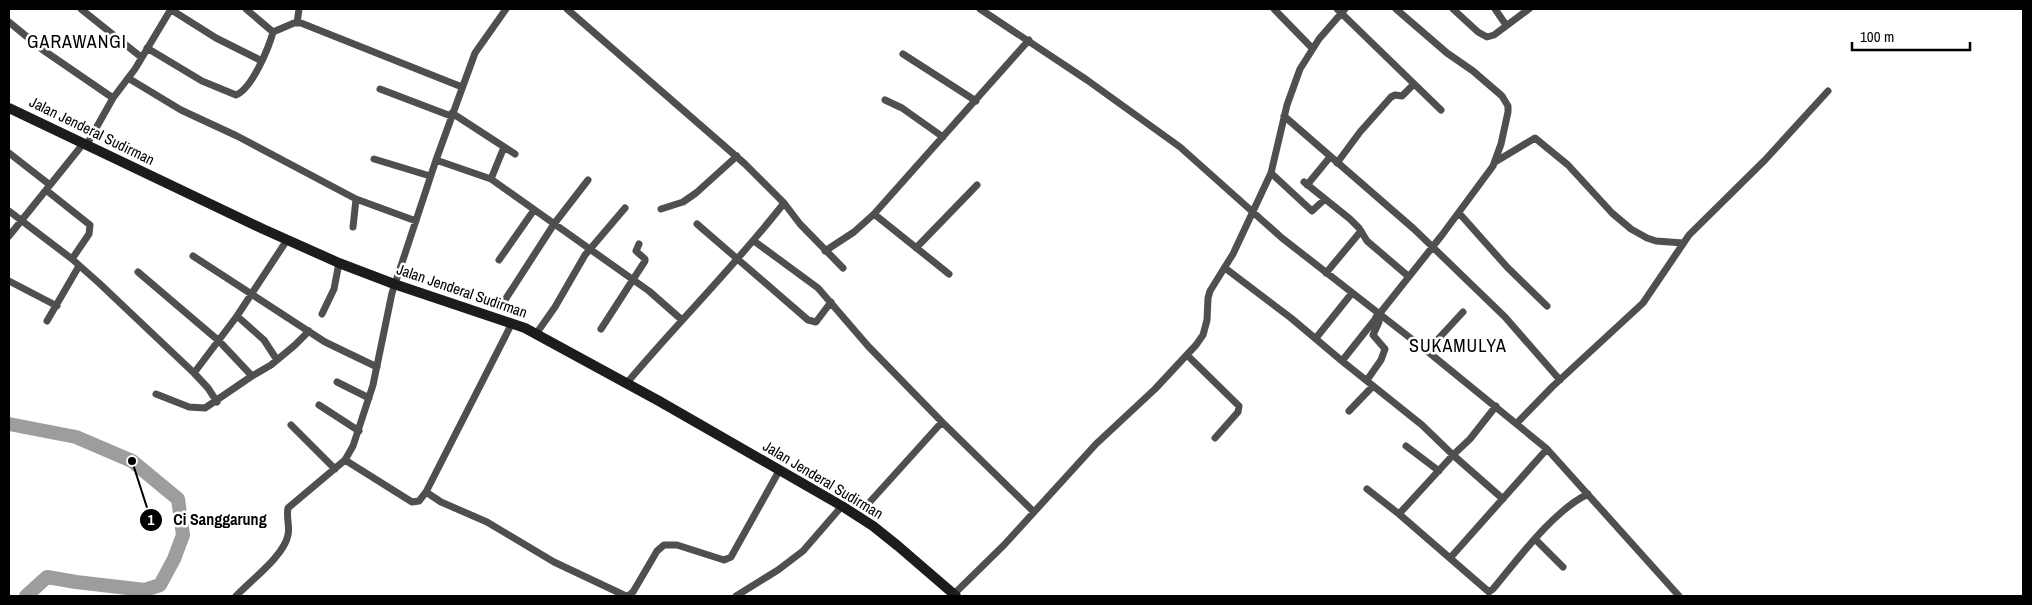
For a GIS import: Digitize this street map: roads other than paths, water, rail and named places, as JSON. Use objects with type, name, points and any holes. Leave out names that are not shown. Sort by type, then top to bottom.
[{"type":"main road","name":"Jalan Jenderal Sudirman","points":[[9,108],[287,240],[394,284],[512,323],[536,334],[842,506],[873,526],[955,595]]},
{"type":"street","points":[[81,9],[141,57]]},
{"type":"street","points":[[9,236],[84,145],[171,9],[216,38],[262,61]]},
{"type":"street","points":[[246,9],[273,32]]},
{"type":"street","points":[[297,23],[299,9]]},
{"type":"street","points":[[236,596],[283,549],[289,532],[288,508],[345,460],[359,431],[377,367],[394,284],[430,176],[476,51],[506,9]]},
{"type":"street","points":[[567,9],[737,156],[784,203],[825,251],[843,268]]},
{"type":"street","points":[[980,9],[1030,40],[1180,147],[1252,212],[1377,315],[1427,351],[1548,449],[1679,596]]},
{"type":"street","points":[[1274,9],[1312,48]]},
{"type":"street","points":[[1342,361],[1459,213],[1495,162],[1502,144],[1508,112],[1506,101],[1473,71],[1447,53],[1396,9]]},
{"type":"street","points":[[1453,9],[1483,36],[1490,37],[1529,9]]},
{"type":"street","points":[[1495,9],[1506,25]]},
{"type":"street","points":[[955,595],[1096,444],[1155,389],[1203,335],[1207,320],[1208,298],[1225,268],[1271,173],[1284,116],[1296,76],[1312,48],[1341,10],[1441,110]]},
{"type":"street","points":[[9,22],[43,50],[113,98]]},
{"type":"street","points":[[147,48],[202,81],[234,95],[242,91],[262,61],[273,32],[297,23],[462,87]]},
{"type":"street","points":[[825,251],[854,232],[874,214],[1030,40]]},
{"type":"street","points":[[903,54],[976,101]]},
{"type":"street","points":[[128,78],[181,110],[237,136],[361,201],[416,221]]},
{"type":"street","points":[[1337,164],[1360,132],[1392,97],[1395,95],[1402,96],[1414,84]]},
{"type":"street","points":[[380,89],[452,114],[516,154]]},
{"type":"street","points":[[1517,424],[1560,380],[1643,303],[1683,243],[1765,160],[1828,91]]},
{"type":"street","points":[[885,100],[902,108],[943,137]]},
{"type":"street","points":[[1284,116],[1337,164],[1383,201],[1432,247],[1505,317],[1560,380]]},
{"type":"street","points":[[1495,162],[1535,138],[1568,165],[1612,213],[1631,229],[1656,241],[1683,243]]},
{"type":"street","points":[[490,179],[504,147]]},
{"type":"street","points":[[9,153],[90,225],[89,234],[72,259]]},
{"type":"street","points":[[661,209],[683,202],[696,193],[737,156]]},
{"type":"street","points":[[1330,157],[1305,183],[1350,219],[1367,240],[1408,276]]},
{"type":"street","points":[[374,159],[430,176]]},
{"type":"street","points":[[436,160],[490,179],[634,280],[672,309],[682,320]]},
{"type":"street","points":[[1271,173],[1312,211],[1325,199]]},
{"type":"street","points":[[505,300],[554,224],[588,180]]},
{"type":"street","points":[[916,248],[977,185]]},
{"type":"street","points":[[353,227],[361,201]]},
{"type":"street","points":[[626,384],[754,241],[784,203]]},
{"type":"street","points":[[536,334],[577,267],[625,208]]},
{"type":"street","points":[[499,260],[534,210]]},
{"type":"street","points":[[9,211],[72,259],[134,314],[171,353],[194,373],[208,388],[217,402]]},
{"type":"street","points":[[1459,213],[1507,267],[1547,306]]},
{"type":"street","points":[[874,214],[949,274]]},
{"type":"street","points":[[697,224],[739,258],[808,320],[816,322],[831,302]]},
{"type":"street","points":[[1326,273],[1361,231]]},
{"type":"street","points":[[194,373],[237,316],[287,240]]},
{"type":"street","points":[[754,241],[818,288],[868,346],[1034,512]]},
{"type":"street","points":[[601,329],[645,261],[645,258],[636,250],[639,244]]},
{"type":"street","points":[[194,256],[338,349],[377,367]]},
{"type":"street","points":[[626,384],[739,258]]},
{"type":"street","points":[[322,314],[344,264]]},
{"type":"street","points":[[47,321],[79,266]]},
{"type":"street","points":[[1225,268],[1316,338],[1422,425],[1453,456],[1503,499]]},
{"type":"street","points":[[138,272],[219,341],[252,376]]},
{"type":"street","points":[[9,281],[57,306]]},
{"type":"street","points":[[1316,338],[1352,293]]},
{"type":"street","points":[[1427,351],[1463,312]]},
{"type":"street","points":[[1367,380],[1381,360],[1385,349],[1373,335],[1379,322],[1377,315]]},
{"type":"street","points":[[237,316],[264,340],[277,360]]},
{"type":"street","points":[[345,460],[412,502],[419,501],[426,492],[512,323]]},
{"type":"street","points":[[156,394],[184,406],[205,408],[217,402],[277,360],[310,332]]},
{"type":"street","points":[[1187,355],[1239,406],[1238,412],[1215,438]]},
{"type":"street","points":[[337,382],[369,398]]},
{"type":"street","points":[[1349,411],[1374,386]]},
{"type":"street","points":[[319,404],[359,431]]},
{"type":"street","points":[[1399,514],[1470,439],[1496,406]]},
{"type":"street","points":[[868,504],[942,422]]},
{"type":"street","points":[[291,425],[335,469]]},
{"type":"street","points":[[1406,446],[1439,471]]},
{"type":"street","points":[[1451,557],[1548,449]]},
{"type":"street","points":[[426,492],[441,502],[487,522],[554,562],[627,596],[632,592],[657,552],[664,545],[677,545],[724,560],[731,557],[779,471]]},
{"type":"street","points":[[1367,489],[1451,557],[1489,592],[1535,539],[1574,502],[1588,494]]},
{"type":"street","points":[[736,596],[778,570],[802,551],[842,506]]},
{"type":"street","points":[[1535,539],[1563,567]]},
{"type":"waterway","points":[[9,424],[76,437],[132,461],[178,499],[183,535],[174,559],[160,585],[145,590],[47,577],[26,596]]},
{"type":"place","name":"Ci Sanggarung","points":[[132,461]]},
{"type":"district","name":"GARAWANGI","points":[[77,42]]},
{"type":"district","name":"SUKAMULYA","points":[[1458,346]]}]
